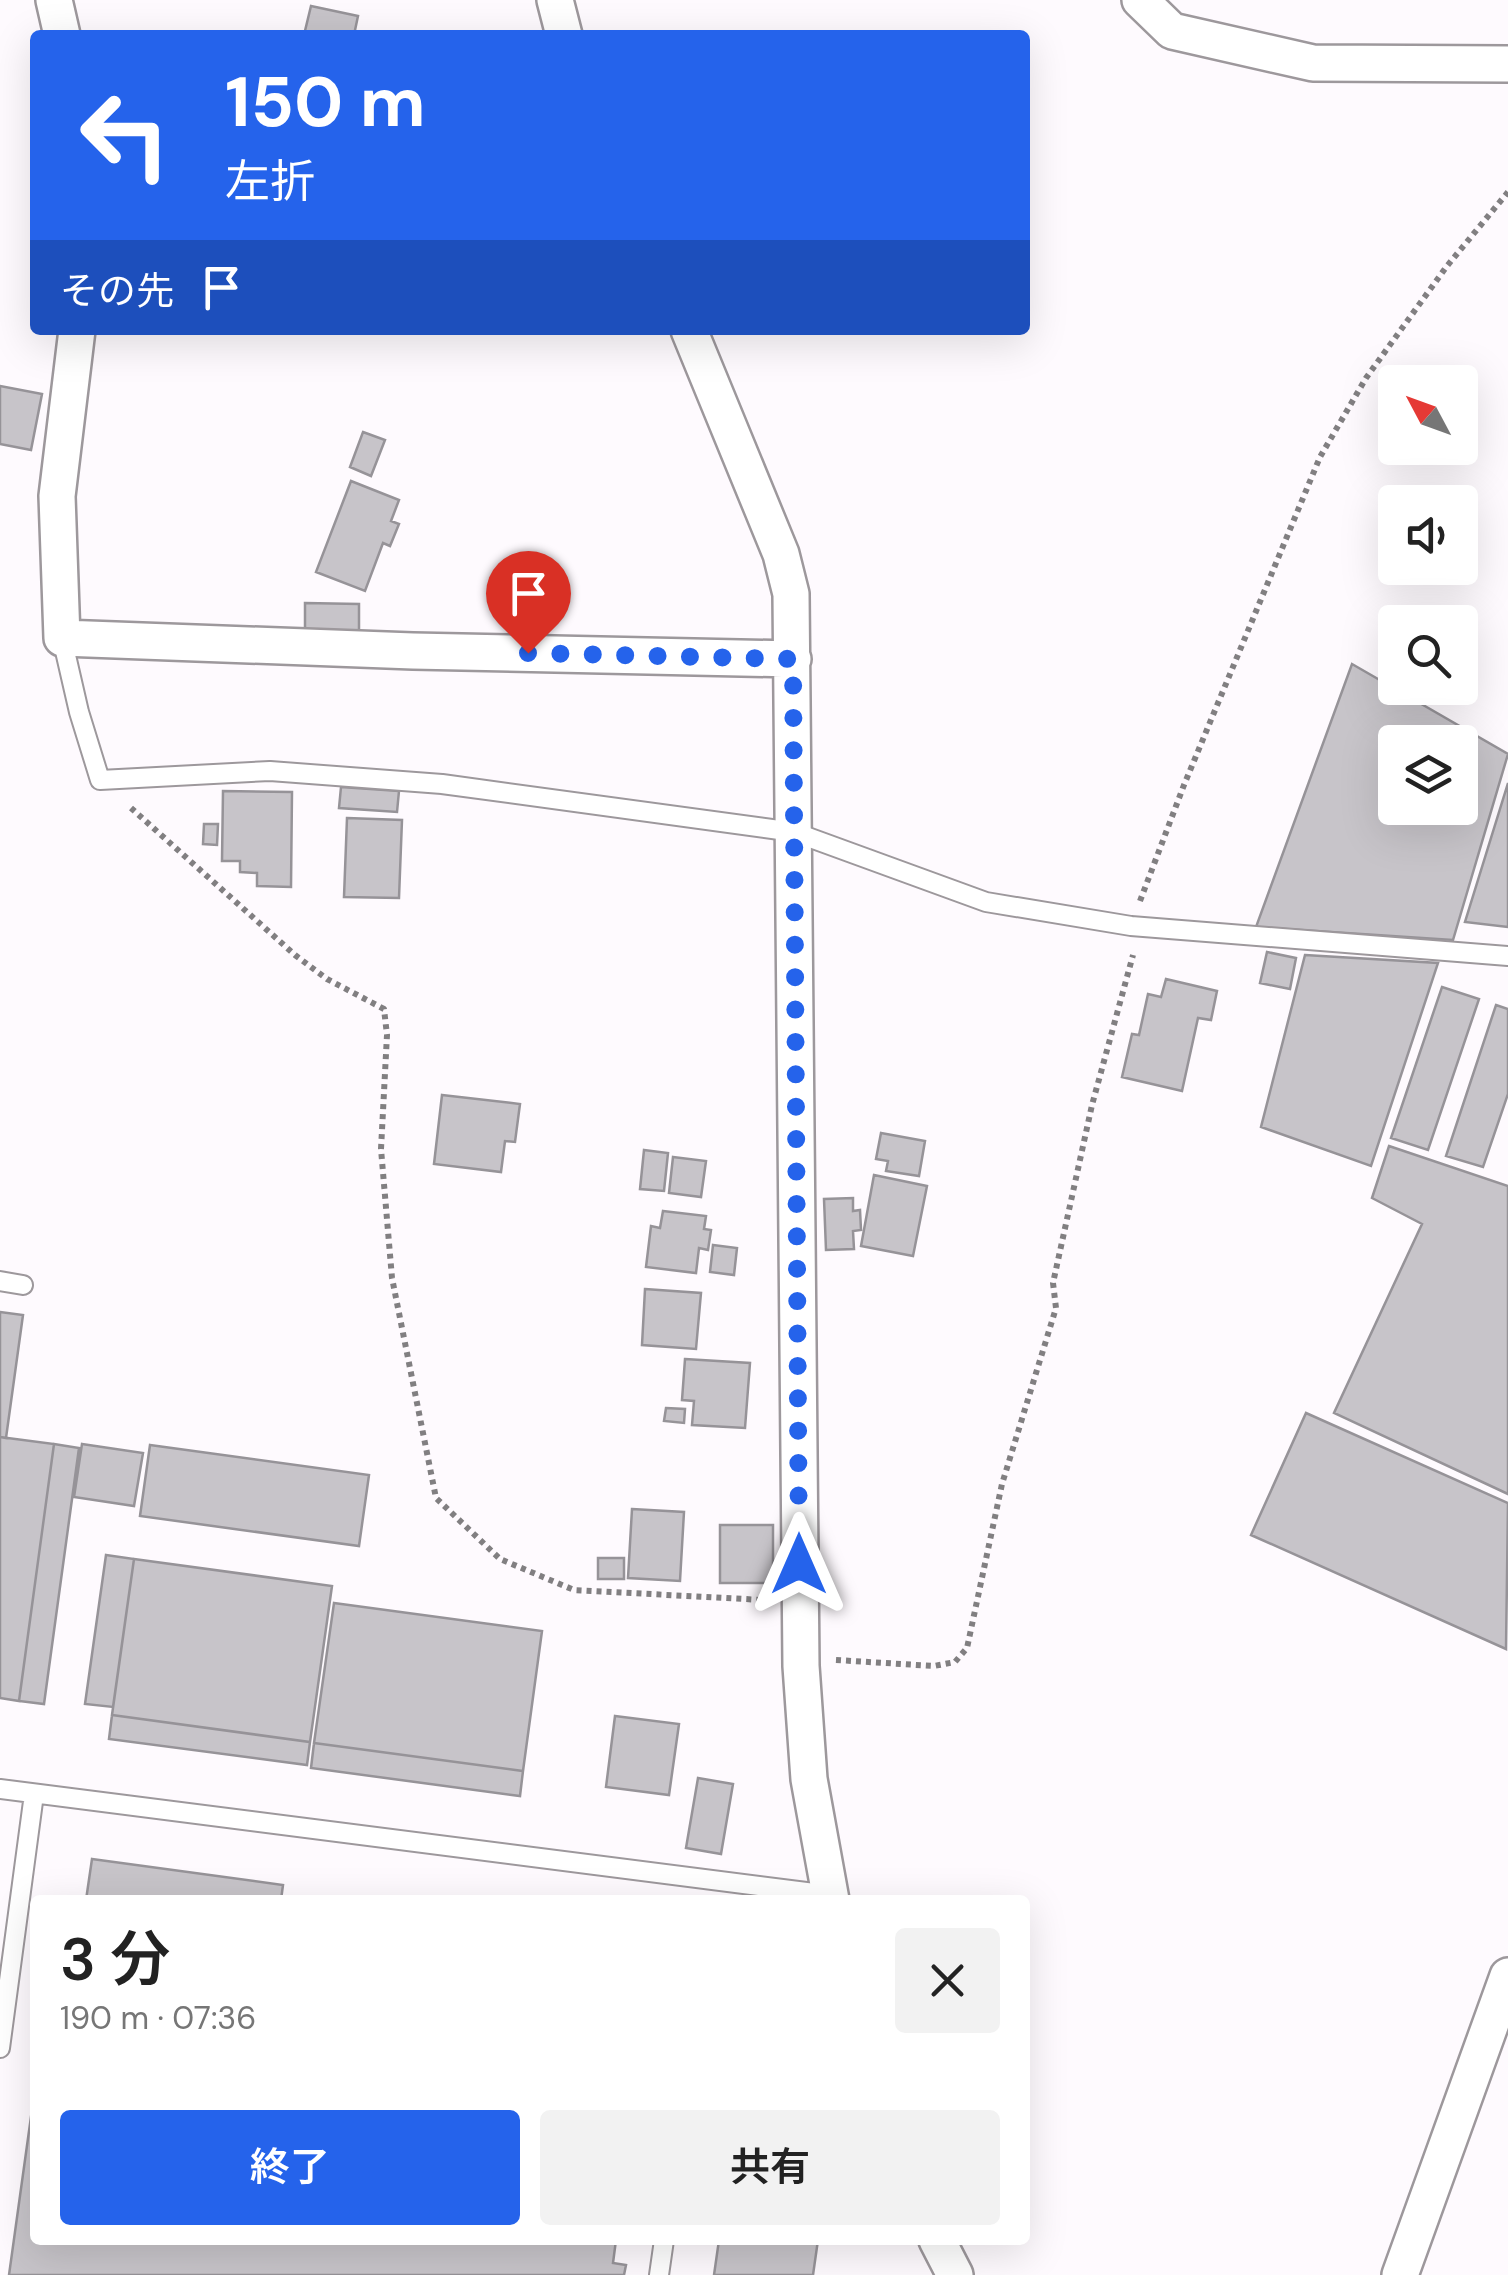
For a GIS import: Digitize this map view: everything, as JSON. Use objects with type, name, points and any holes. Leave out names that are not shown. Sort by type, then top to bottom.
[{"type":"street","points":[[54,0],[61,30]]},
{"type":"street","points":[[555,0],[563,30]]},
{"type":"street","points":[[1140,0],[1172,31],[1312,63],[1508,64]]},
{"type":"street","points":[[77,335],[57,496],[62,638],[793,659]]},
{"type":"street","points":[[691,335],[781,554],[791,594],[799,1602],[809,1779],[829,1895]]},
{"type":"street","points":[[1400,2275],[1508,1976]]},
{"type":"street","points":[[940,2245],[955,2275]]},
{"type":"lane","points":[[62,638],[100,780],[270,772],[442,784],[794,832],[986,902],[1137,927],[1508,956]]},
{"type":"lane","points":[[0,1281],[23,1285]]},
{"type":"lane","points":[[0,1789],[713,1891],[780,1895]]},
{"type":"lane","points":[[0,2048],[34,1794]]},
{"type":"lane","points":[[659,2275],[663,2245]]},
{"type":"path","points":[[801,1666],[864,1659],[934,1666],[954,1662],[967,1648],[1002,1484],[1056,1308],[1053,1283],[1092,1104],[1137,927],[1184,785],[1320,458],[1366,378],[1447,266],[1508,192]]},
{"type":"path","points":[[100,780],[295,955],[327,980],[384,1009],[387,1035],[381,1148],[392,1278],[436,1498],[500,1559],[574,1590],[799,1602]]},
{"type":"building","points":[[311,6],[358,16],[355,30],[305,30]]},
{"type":"building","points":[[0,386],[42,394],[31,450],[0,444]]},
{"type":"building","points":[[363,432],[385,440],[371,476],[350,467]]},
{"type":"building","points":[[351,481],[399,500],[391,521],[399,524],[390,546],[383,543],[365,591],[316,572]]},
{"type":"building","points":[[305,603],[359,604],[359,635],[305,635]]},
{"type":"building","points":[[1352,664],[1378,679],[1378,705],[1423,705],[1458,725],[1378,725],[1378,825],[1478,825],[1478,737],[1508,754],[1453,940],[1256,927]]},
{"type":"building","points":[[1508,783],[1508,927],[1465,922]]},
{"type":"building","points":[[341,787],[399,791],[397,812],[339,808]]},
{"type":"building","points":[[223,791],[292,792],[291,887],[257,886],[257,873],[240,872],[240,861],[222,861]]},
{"type":"building","points":[[347,818],[402,820],[399,898],[344,897]]},
{"type":"building","points":[[204,824],[218,824],[217,845],[203,844]]},
{"type":"building","points":[[1267,952],[1296,958],[1290,989],[1260,983]]},
{"type":"building","points":[[1305,955],[1438,963],[1371,1166],[1261,1127]]},
{"type":"building","points":[[1166,979],[1217,991],[1211,1020],[1198,1018],[1182,1091],[1122,1077],[1132,1034],[1139,1035],[1148,994],[1161,997]]},
{"type":"building","points":[[1442,987],[1479,999],[1428,1150],[1391,1138]]},
{"type":"building","points":[[1496,1005],[1508,1009],[1508,1094],[1483,1167],[1446,1156]]},
{"type":"building","points":[[442,1095],[520,1104],[515,1142],[505,1141],[501,1172],[434,1164]]},
{"type":"building","points":[[881,1133],[925,1141],[919,1176],[886,1171],[888,1161],[876,1159]]},
{"type":"building","points":[[1389,1146],[1508,1186],[1508,1494],[1334,1413],[1422,1224],[1372,1198]]},
{"type":"building","points":[[644,1150],[668,1153],[664,1191],[640,1189]]},
{"type":"building","points":[[673,1157],[706,1161],[701,1197],[669,1193]]},
{"type":"building","points":[[874,1175],[927,1186],[913,1256],[861,1246]]},
{"type":"building","points":[[853,1198],[853,1211],[860,1210],[861,1230],[853,1231],[854,1249],[826,1250],[824,1199]]},
{"type":"building","points":[[663,1211],[706,1216],[704,1229],[711,1230],[708,1250],[699,1248],[696,1273],[646,1267],[651,1226],[660,1228]]},
{"type":"building","points":[[713,1245],[737,1248],[734,1275],[710,1272]]},
{"type":"building","points":[[645,1289],[701,1293],[696,1349],[642,1345]]},
{"type":"building","points":[[0,1312],[23,1315],[6,1438],[0,1437]]},
{"type":"building","points":[[685,1359],[750,1363],[745,1428],[692,1425],[694,1401],[682,1400]]},
{"type":"building","points":[[666,1408],[685,1409],[684,1423],[664,1421]]},
{"type":"building","points":[[1306,1413],[1508,1503],[1506,1649],[1251,1535]]},
{"type":"building","points":[[0,1437],[54,1444],[19,1701],[0,1698]]},
{"type":"building","points":[[54,1444],[79,1448],[44,1704],[19,1701]]},
{"type":"building","points":[[82,1444],[143,1453],[134,1506],[74,1497]]},
{"type":"building","points":[[150,1445],[369,1475],[359,1546],[140,1516]]},
{"type":"building","points":[[632,1509],[684,1512],[680,1581],[628,1578]]},
{"type":"building","points":[[720,1525],[773,1525],[773,1583],[720,1583]]},
{"type":"building","points":[[106,1555],[134,1559],[113,1707],[85,1704]]},
{"type":"building","points":[[598,1558],[624,1558],[624,1579],[598,1579]]},
{"type":"building","points":[[134,1559],[332,1586],[310,1742],[112,1715]]},
{"type":"building","points":[[334,1603],[542,1631],[523,1771],[314,1743]]},
{"type":"building","points":[[112,1715],[310,1742],[307,1765],[109,1739]]},
{"type":"building","points":[[615,1716],[679,1724],[669,1795],[606,1787]]},
{"type":"building","points":[[314,1743],[523,1771],[520,1796],[311,1768]]},
{"type":"building","points":[[698,1778],[733,1784],[721,1854],[686,1848]]},
{"type":"building","points":[[92,1859],[283,1885],[282,1895],[87,1895]]},
{"type":"building","points":[[30,2124],[30,2245],[615,2245],[613,2263],[626,2265],[624,2275],[9,2275]]},
{"type":"building","points":[[718,2245],[817,2245],[813,2275],[714,2275]]},
{"type":"route","points":[[528,653],[793,659],[799,1564]]}]
